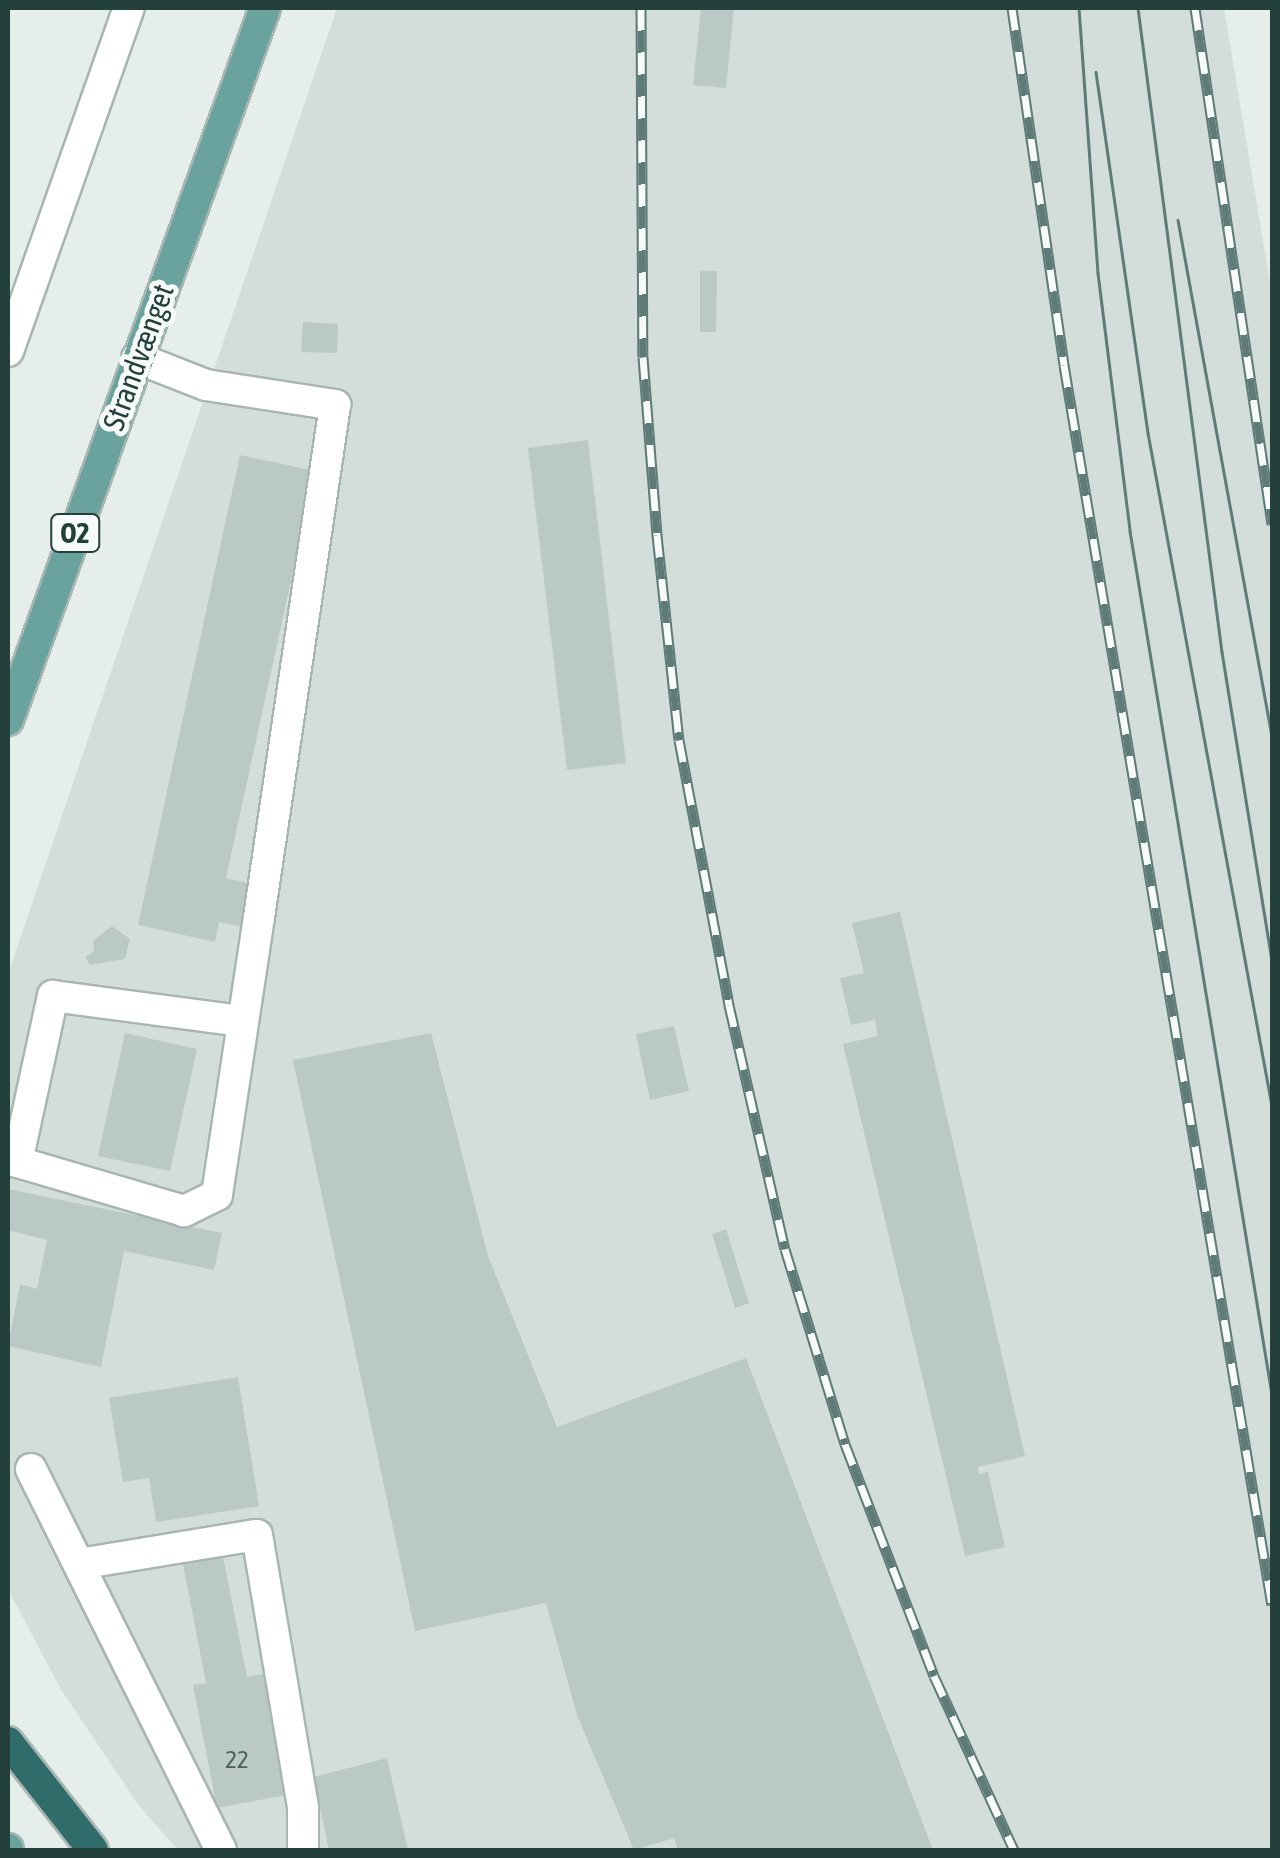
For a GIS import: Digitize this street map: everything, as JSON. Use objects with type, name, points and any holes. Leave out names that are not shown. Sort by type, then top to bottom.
[{"type":"highway","points":[[8,1742],[93,1850]]},
{"type":"main road","name":"Strandvænget","points":[[9,711],[264,8]]},
{"type":"lane","points":[[8,352],[129,8]]},
{"type":"lane","points":[[137,358],[206,385],[335,405],[217,1195],[184,1211],[17,1162],[53,996],[240,1021]]},
{"type":"lane","points":[[31,1470],[221,1850]]},
{"type":"lane","points":[[79,1564],[257,1535],[303,1808],[302,1850]]},
{"type":"shaded area","points":[[337,8],[1224,8],[1272,294],[1272,1850],[178,1850],[139,1806],[60,1688],[8,1589],[8,974]]},
{"type":"building","points":[[701,8],[734,8],[726,88],[693,85]]},
{"type":"building","points":[[700,271],[717,271],[716,332],[700,332]]},
{"type":"building","points":[[303,322],[338,324],[337,353],[301,352]]},
{"type":"building","points":[[588,440],[626,763],[567,770],[528,448]]},
{"type":"building","points":[[240,455],[315,471],[226,878],[252,884],[243,927],[219,922],[215,942],[138,925]]},
{"type":"building","points":[[900,912],[1025,1456],[978,1467],[979,1474],[988,1472],[1005,1547],[965,1556],[843,1044],[878,1036],[875,1020],[851,1025],[840,978],[864,973],[852,923]]},
{"type":"building","points":[[112,926],[130,939],[125,959],[90,965],[85,957],[94,951],[93,941]]},
{"type":"building","points":[[674,1026],[689,1091],[650,1100],[636,1034]]},
{"type":"building","points":[[125,1033],[197,1049],[170,1171],[98,1156]]},
{"type":"building","points":[[431,1033],[488,1256],[557,1427],[746,1358],[933,1850],[678,1850],[674,1838],[634,1850],[577,1715],[546,1603],[415,1631],[293,1060]]},
{"type":"building","points":[[8,1189],[222,1233],[214,1270],[124,1251],[101,1367],[8,1346],[20,1284],[37,1289],[47,1240],[8,1230]]},
{"type":"building","points":[[726,1229],[749,1303],[735,1308],[712,1234]]},
{"type":"building","points":[[238,1377],[259,1506],[156,1522],[149,1478],[123,1482],[109,1398]]},
{"type":"building","points":[[222,1551],[247,1677],[269,1673],[292,1794],[217,1808],[193,1685],[206,1683],[182,1559]]},
{"type":"building","points":[[387,1758],[408,1850],[329,1850],[314,1777]]},
{"type":"tram line","points":[[1079,8],[1098,273],[1130,531],[1272,1394]]},
{"type":"tram line","points":[[1138,8],[1222,652],[1272,961]]},
{"type":"tram line","points":[[1096,72],[1148,433],[1272,1106]]},
{"type":"tram line","points":[[1178,220],[1272,736]]},
{"type":"railway","points":[[641,8],[643,357],[657,535],[679,740],[729,1005],[785,1249],[845,1444],[934,1676],[1014,1850]]},
{"type":"railway","points":[[1012,8],[1064,365],[1272,1605]]},
{"type":"railway","points":[[1195,8],[1272,524]]}]
